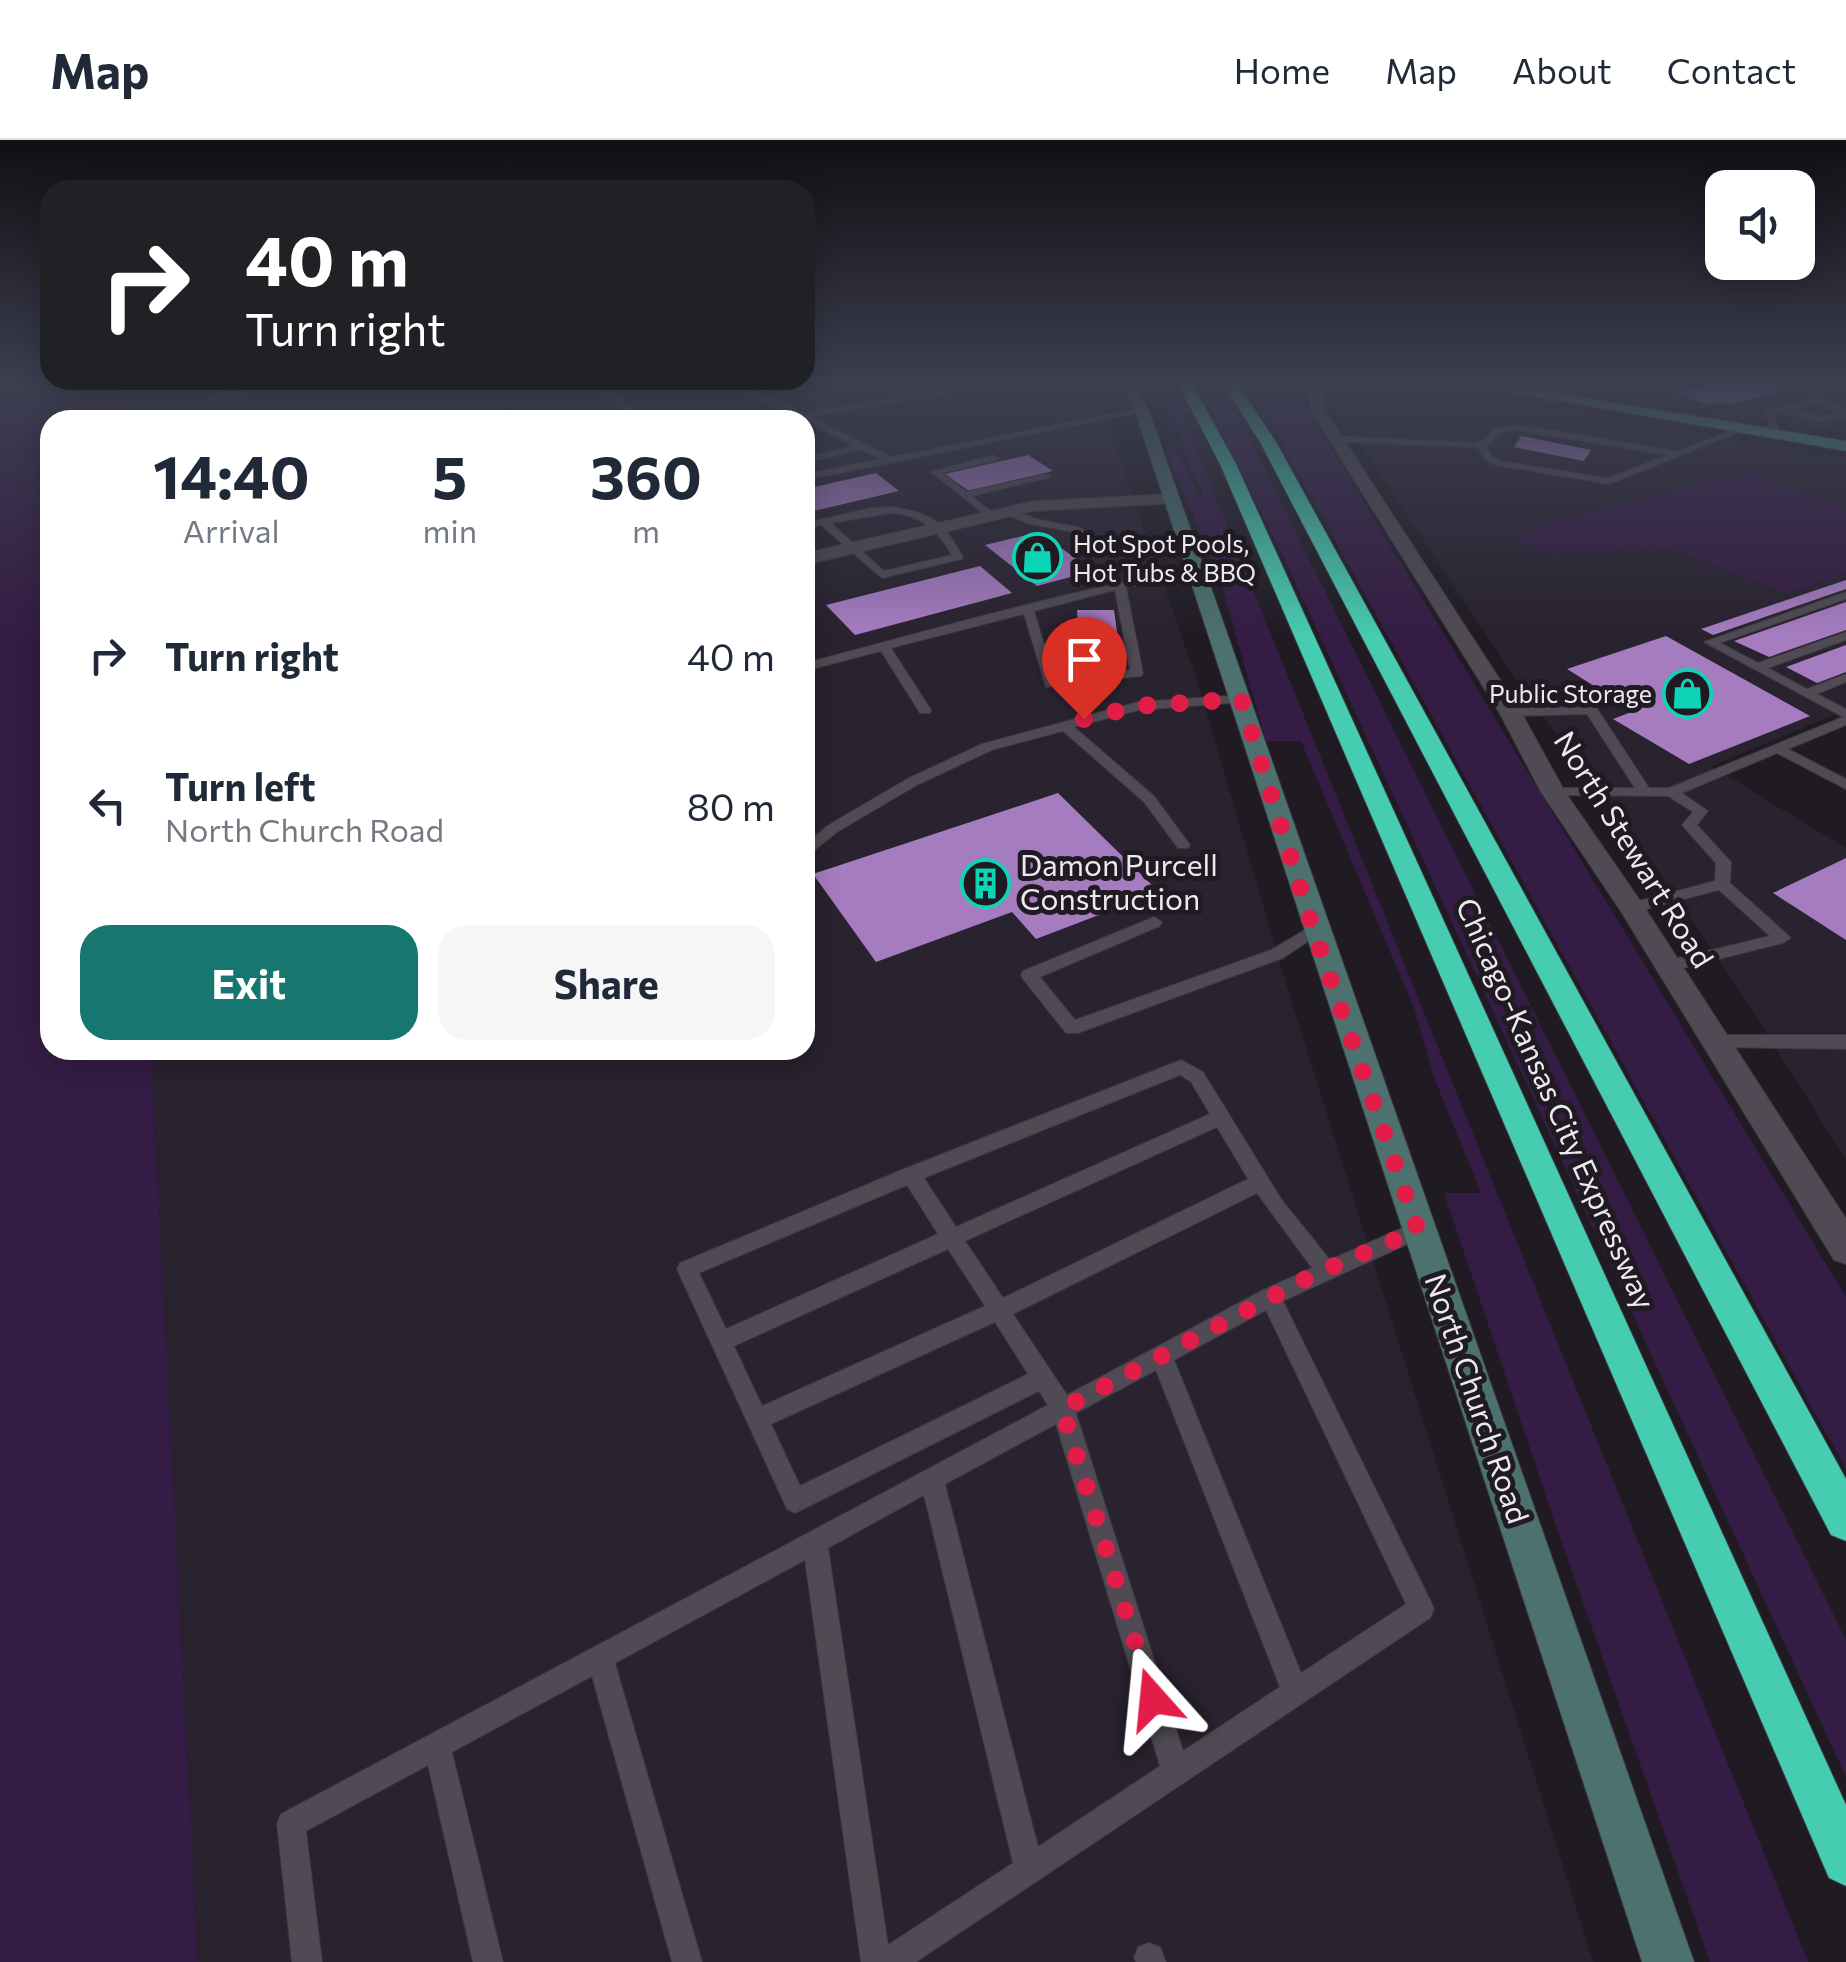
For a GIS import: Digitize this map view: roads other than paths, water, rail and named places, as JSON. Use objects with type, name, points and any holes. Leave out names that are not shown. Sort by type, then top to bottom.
[{"type":"highway","name":"Chicago-Kansas City Expressway","points":[[1229,467],[1846,1861]]},
{"type":"highway","name":"Chicago-Kansas City Expressway","points":[[1281,467],[1846,1520]]},
{"type":"main road","name":"North Church Road","points":[[1160,467],[1241,699],[1314,932],[1668,1962]]},
{"type":"street","name":"North Stewart Road","points":[[1354,467],[1510,712],[1554,792],[1632,908],[1846,1250]]},
{"type":"street","points":[[815,557],[998,513],[1080,501],[1172,500]]},
{"type":"lane","points":[[815,475],[854,467]]},
{"type":"lane","points":[[957,467],[936,472],[964,496],[998,513],[1077,530],[1106,549]]},
{"type":"lane","points":[[1523,467],[1608,481],[1646,467]]},
{"type":"lane","points":[[964,496],[1046,477]]},
{"type":"lane","points":[[815,524],[824,522],[894,508],[912,511],[940,527],[958,557],[882,576],[824,522]]},
{"type":"lane","points":[[815,664],[1120,586],[1196,572]]},
{"type":"lane","points":[[1028,609],[1050,684],[1137,673],[1120,586]]},
{"type":"lane","points":[[1846,595],[1710,642],[1846,717]]},
{"type":"lane","points":[[1758,668],[1846,636]]},
{"type":"lane","points":[[884,646],[925,710]]},
{"type":"lane","points":[[1807,693],[1846,678]]},
{"type":"lane","points":[[815,844],[832,829],[912,782],[987,748],[1138,706],[1241,699]]},
{"type":"lane","points":[[1510,712],[1591,710],[1645,792]]},
{"type":"lane","points":[[1554,792],[1672,792],[1846,717]]},
{"type":"lane","points":[[1064,725],[1149,800],[1183,845]]},
{"type":"lane","points":[[1777,748],[1841,778]]},
{"type":"lane","points":[[1672,792],[1701,811],[1689,825],[1724,862],[1722,884]]},
{"type":"lane","points":[[1632,908],[1722,884]]},
{"type":"lane","points":[[1668,966],[1782,938],[1722,884]]},
{"type":"lane","points":[[1154,922],[1029,976],[1072,1028],[1277,954],[1314,932]]},
{"type":"lane","points":[[1713,1041],[1846,1042]]},
{"type":"lane","points":[[1043,1378],[796,1500],[687,1269],[1181,1067],[1197,1077],[1261,1182],[1325,1270]]},
{"type":"lane","points":[[721,1341],[1221,1116]]},
{"type":"lane","points":[[911,1175],[1062,1409],[1176,1772]]},
{"type":"lane","points":[[758,1420],[998,1310],[1261,1182]]},
{"type":"lane","points":[[307,1962],[291,1824],[1270,1297],[1418,1230]]},
{"type":"lane","points":[[889,1962],[1421,1610],[1270,1297]]},
{"type":"lane","points":[[1161,1356],[1296,1693]]},
{"type":"lane","points":[[932,1480],[1029,1869]]},
{"type":"lane","points":[[815,1542],[876,1962]]},
{"type":"lane","points":[[600,1657],[688,1962]]},
{"type":"lane","points":[[437,1745],[488,1962]]},
{"type":"place","name":"Hot Spot Pools, Hot Tubs & BBQ","points":[[1038,558]]},
{"type":"place","name":"Public Storage","points":[[1687,694]]},
{"type":"place","name":"Damon Purcell Construction","points":[[985,883]]}]
